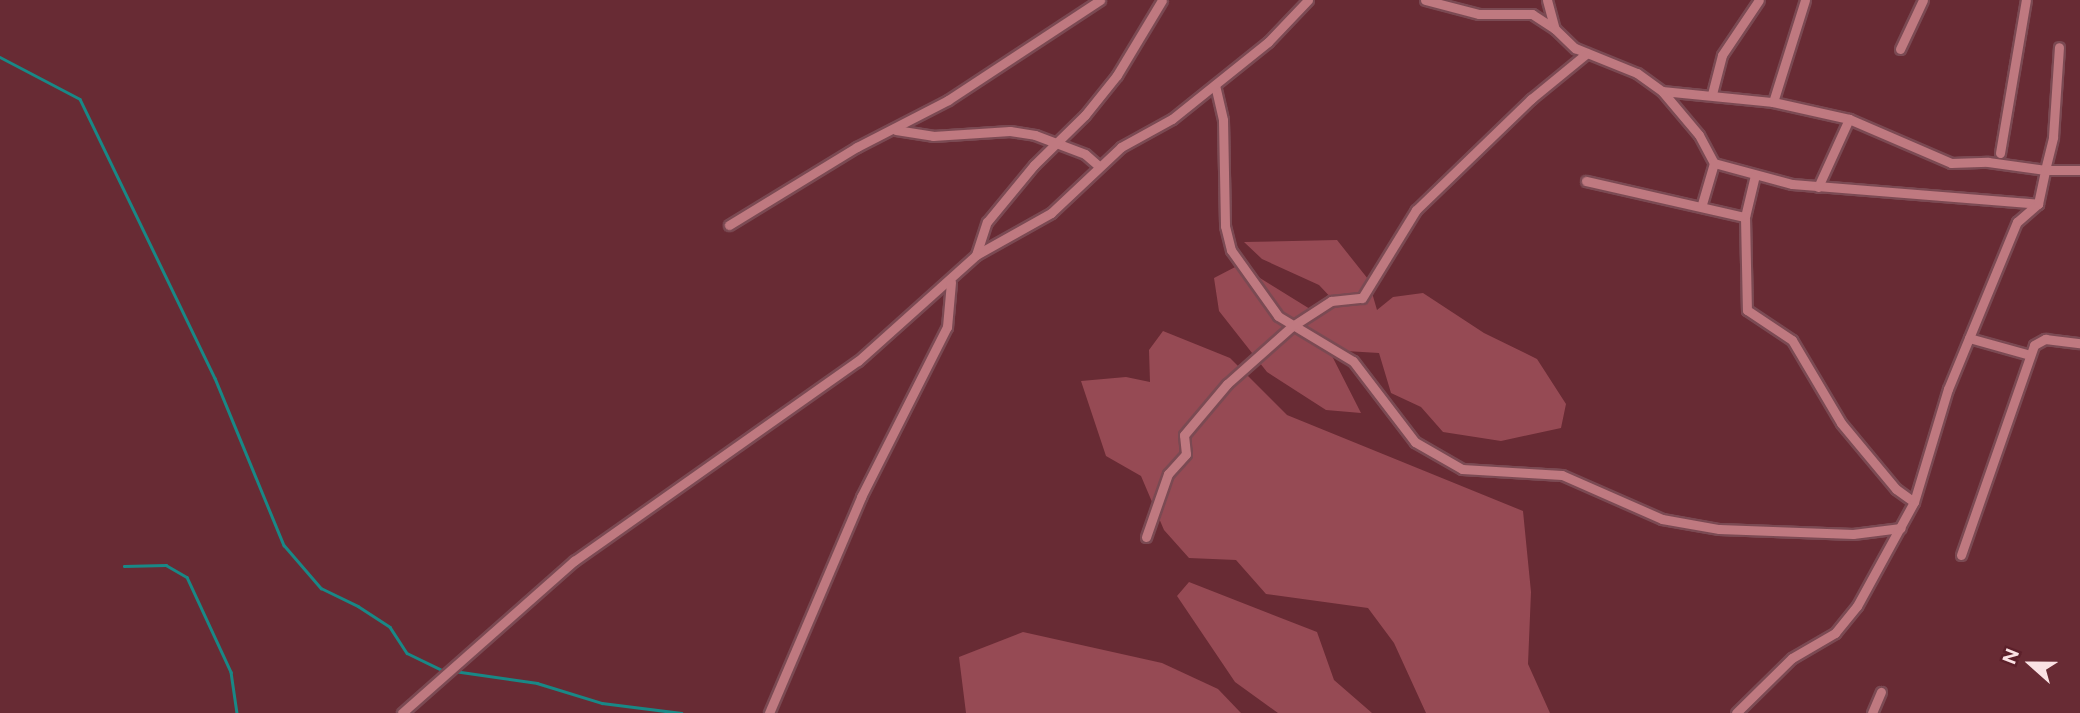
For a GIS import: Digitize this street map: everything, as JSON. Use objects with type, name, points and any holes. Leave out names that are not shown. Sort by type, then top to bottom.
[{"type":"street","points":[[729,225],[857,147],[896,130],[1100,0]]},
{"type":"street","points":[[976,255],[987,222],[1116,75],[1162,0]]},
{"type":"street","points":[[402,713],[574,561],[858,361],[951,282],[976,255],[1051,212],[1099,166],[1215,85],[1268,43],[1308,0]]},
{"type":"street","points":[[1425,0],[1479,14],[1532,14],[1587,53],[1619,63],[1662,91],[1699,135],[1714,163],[1755,176],[1818,187],[2038,204]]},
{"type":"street","points":[[1547,0],[1555,29]]},
{"type":"street","points":[[1713,94],[1722,55],[1759,0]]},
{"type":"street","points":[[1773,102],[1805,0]]},
{"type":"street","points":[[1900,49],[1923,0]]},
{"type":"street","points":[[2000,153],[2026,0]]},
{"type":"street","points":[[1736,713],[1792,659],[1835,633],[1857,606],[1914,502],[1969,338],[2017,222],[2038,204],[2053,137],[2060,47]]},
{"type":"street","points":[[1146,537],[1168,474],[1186,454],[1184,435],[1227,384],[1291,327],[1331,302],[1363,298],[1416,210],[1531,99],[1587,53]]},
{"type":"street","points":[[1215,85],[1223,120],[1225,226],[1231,250],[1291,327],[1353,361],[1415,442],[1462,469],[1562,475],[1662,519],[1719,529],[1853,534],[1901,528]]},
{"type":"street","points":[[1662,91],[1773,102],[1849,119],[1951,163],[1988,162],[2045,170],[2080,170]]},
{"type":"street","points":[[1818,187],[1849,119]]},
{"type":"street","points":[[896,130],[933,136],[1010,131],[1058,142],[1099,166]]},
{"type":"street","points":[[1702,204],[1714,163]]},
{"type":"street","points":[[1755,176],[1745,217],[1747,310],[1792,340],[1841,423],[1896,489],[1914,502]]},
{"type":"street","points":[[1586,181],[1702,204],[1745,217]]},
{"type":"street","points":[[769,713],[861,497],[947,327],[951,282]]},
{"type":"street","points":[[1969,338],[2030,355]]},
{"type":"street","points":[[1961,555],[2030,355],[2042,339],[2080,343]]},
{"type":"street","points":[[1872,713],[1881,692]]},
{"type":"shaded area","points":[[1337,240],[1368,279],[1377,310],[1393,297],[1423,293],[1484,333],[1537,359],[1566,404],[1561,428],[1501,441],[1443,432],[1421,407],[1391,393],[1379,353],[1329,350],[1361,413],[1326,410],[1267,372],[1219,311],[1214,278],[1239,265],[1310,309],[1336,303],[1319,285],[1262,259],[1244,242]]},
{"type":"shaded area","points":[[1163,331],[1230,358],[1287,415],[1523,511],[1531,592],[1528,664],[1550,713],[1426,713],[1394,643],[1368,608],[1266,594],[1236,560],[1189,558],[1164,530],[1141,476],[1106,456],[1081,381],[1126,377],[1150,382],[1149,350]]},
{"type":"shaded area","points":[[1189,582],[1317,632],[1334,680],[1372,713],[1278,713],[1235,682],[1177,596]]},
{"type":"shaded area","points":[[1023,632],[1162,663],[1218,689],[1241,713],[966,713],[959,657]]},
{"type":"waterway","points":[[0,57],[80,99],[215,378],[284,545],[321,588],[358,606],[390,627],[407,653],[444,671]]},
{"type":"waterway","points":[[124,566],[166,565],[187,577],[231,672],[237,713]]},
{"type":"waterway","points":[[454,671],[537,683],[602,703],[681,713]]}]
